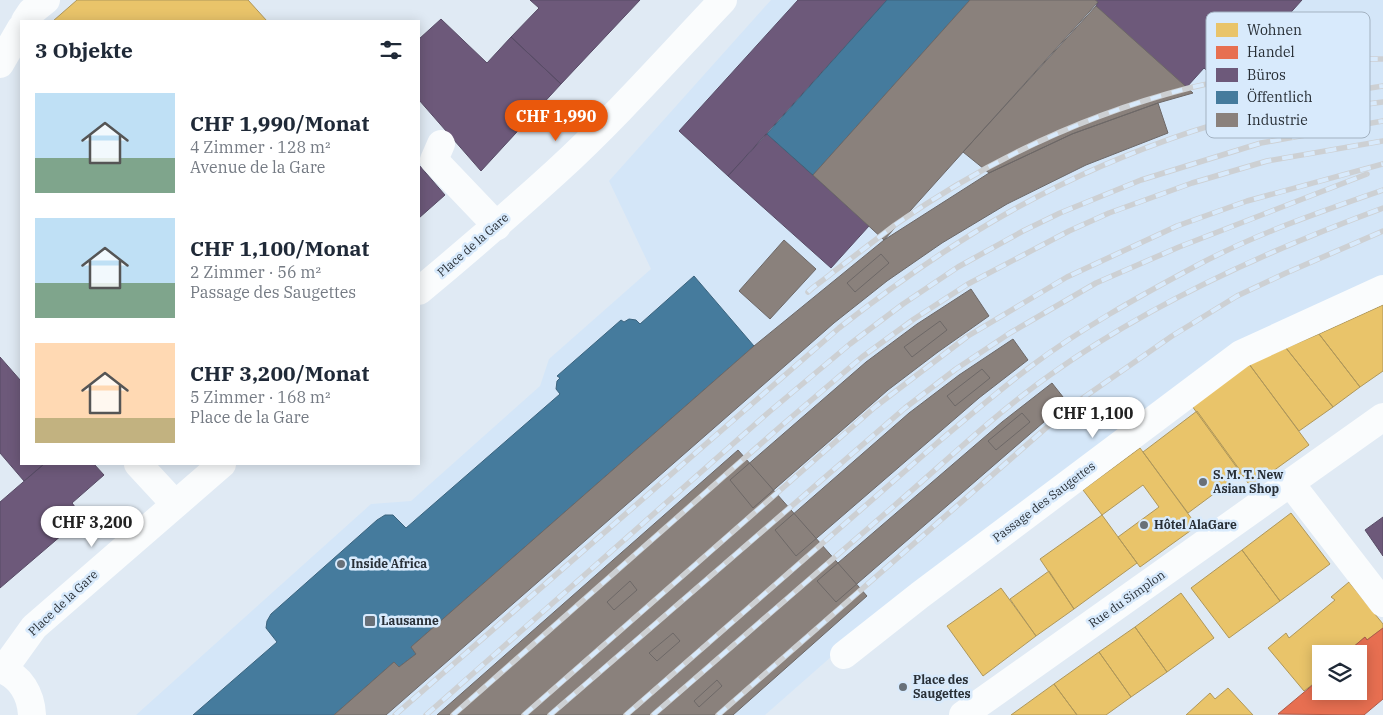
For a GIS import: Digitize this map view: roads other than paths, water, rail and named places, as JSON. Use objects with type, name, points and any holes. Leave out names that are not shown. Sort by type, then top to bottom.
[{"type":"street","name":"Place de la Gare","points":[[420,290],[497,226],[556,172],[723,0]]},
{"type":"street","points":[[0,64],[20,32]]},
{"type":"street","points":[[441,144],[434,160],[497,226]]},
{"type":"street","name":"Passage des Saugettes","points":[[844,655],[920,595],[1241,354],[1383,289]]},
{"type":"street","name":"Rue du Simplon","points":[[963,715],[1383,417]]},
{"type":"street","points":[[139,465],[175,504]]},
{"type":"street","name":"Place de la Gare","points":[[1,670],[34,627],[221,465]]},
{"type":"street","points":[[1291,484],[1383,603]]},
{"type":"street","points":[[1,670],[13,676],[22,684],[32,706],[32,715]]},
{"type":"railway","points":[[1370,59],[1383,59]]},
{"type":"railway","points":[[808,292],[895,225],[963,181],[999,162],[1036,143],[1111,112],[1206,84]]},
{"type":"railway","points":[[1370,88],[1383,86]]},
{"type":"railway","points":[[1370,104],[1383,102]]},
{"type":"railway","points":[[1370,123],[1383,121]]},
{"type":"railway","points":[[395,715],[839,328],[902,281],[966,238],[1054,188],[1145,148],[1206,127]]},
{"type":"railway","points":[[426,715],[769,412],[850,344],[903,304],[958,267],[1060,213],[1141,180],[1261,143],[1289,138]]},
{"type":"railway","points":[[453,715],[862,357],[914,319],[968,284],[1069,231],[1109,213],[1192,183],[1267,161],[1383,141]]},
{"type":"railway","points":[[524,715],[875,407],[968,336],[1067,277],[1177,226],[1247,201],[1383,164]]},
{"type":"railway","points":[[550,715],[905,408],[956,369],[1010,333],[1096,283],[1179,247],[1367,174]]},
{"type":"railway","points":[[626,715],[936,444],[1049,353],[1110,314],[1216,255],[1287,225],[1383,190]]},
{"type":"railway","points":[[653,715],[990,421],[1050,375],[1088,349],[1169,302],[1297,242],[1383,208]]},
{"type":"railway","points":[[718,715],[1070,407],[1172,336],[1237,296],[1383,231]]},
{"type":"place","name":"S. M. T. New Asian Shop","points":[[1203,482]]},
{"type":"place","name":"Hôtel AlaGare","points":[[1144,525]]},
{"type":"place","name":"Inside Africa","points":[[341,564]]},
{"type":"place","name":"Lausanne","points":[[370,621]]},
{"type":"place","name":"Place des Saugettes","points":[[903,687]]}]
